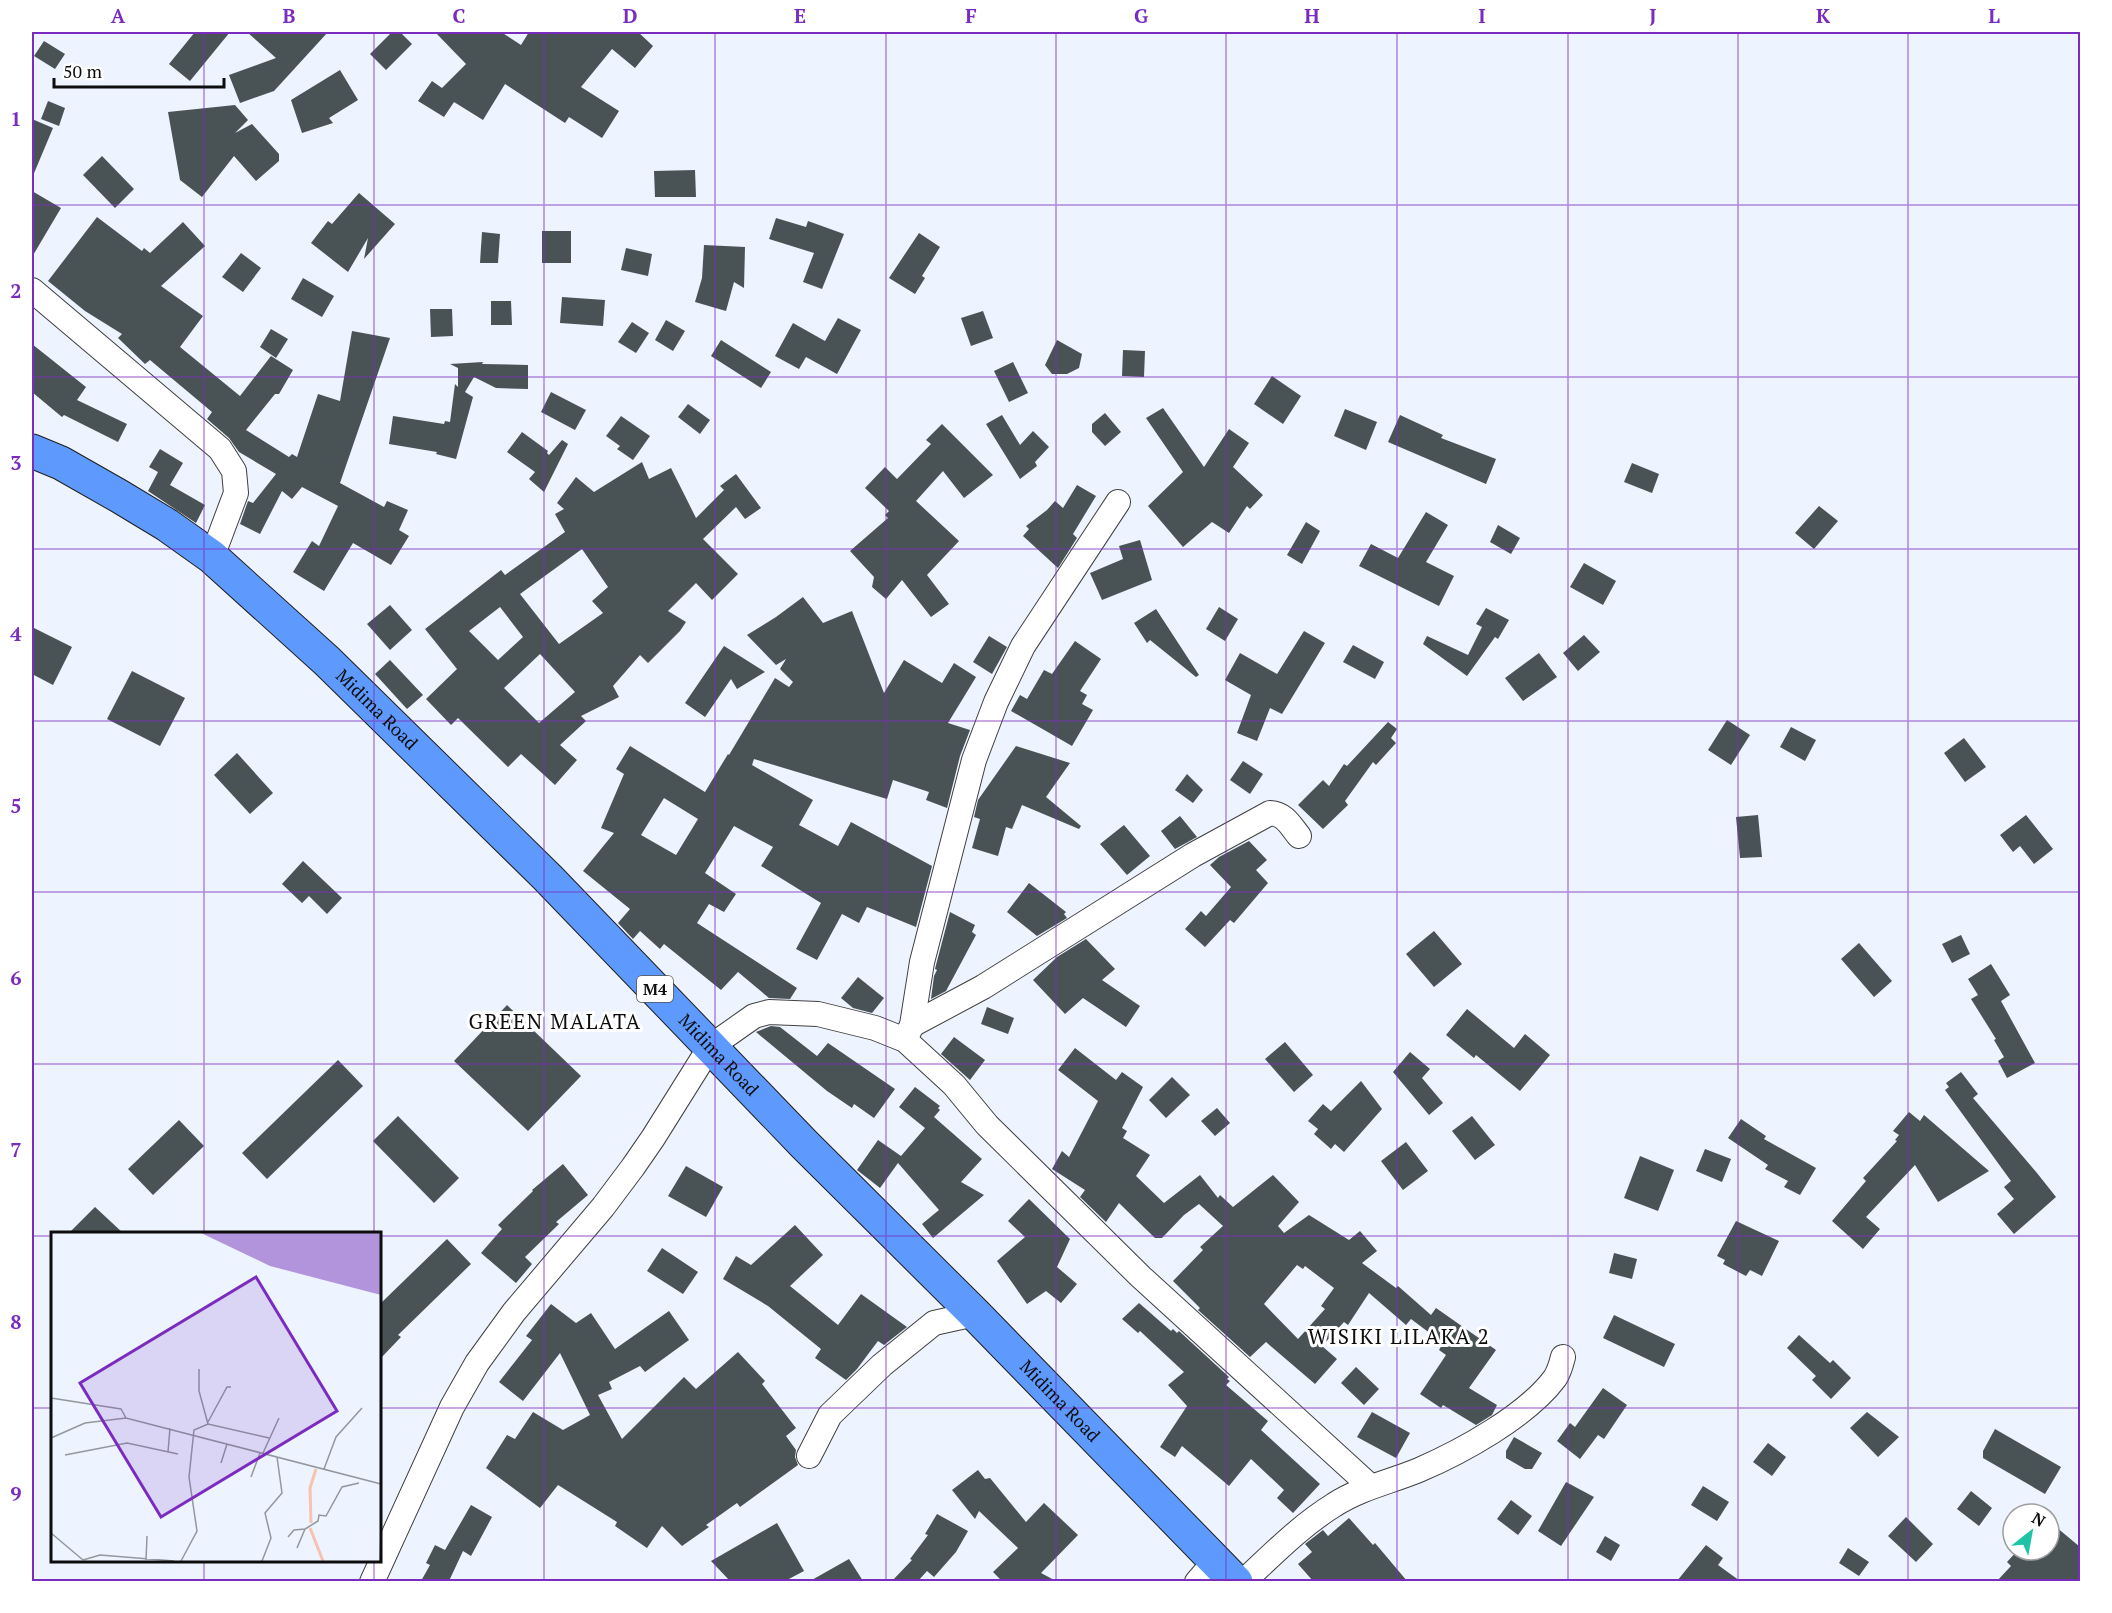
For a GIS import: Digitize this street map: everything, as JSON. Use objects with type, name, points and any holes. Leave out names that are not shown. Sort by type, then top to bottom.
[{"type":"main road","name":"Midima Road","points":[[32,451],[119,496],[167,525],[212,557],[327,661],[548,878],[804,1144],[975,1314],[1216,1575]]},
{"type":"street","points":[[32,290],[220,449],[234,471],[236,493],[212,557]]},
{"type":"street","points":[[908,1033],[922,962],[974,760],[996,702],[1023,646],[1118,502]]},
{"type":"street","points":[[381,1561],[452,1407],[477,1363],[514,1312],[603,1207],[633,1167],[711,1047],[754,1016],[769,1012],[818,1014],[874,1028],[908,1033],[1193,855],[1270,813],[1278,813],[1285,818],[1299,836]]},
{"type":"street","points":[[908,1033],[987,1125],[1141,1277],[1370,1486]]},
{"type":"street","points":[[809,1456],[830,1415],[882,1365],[934,1323],[975,1314]]},
{"type":"street","points":[[1243,1581],[1297,1532],[1335,1504],[1370,1486],[1420,1469],[1485,1436],[1540,1396],[1556,1376],[1563,1357]]},
{"type":"street","points":[[372,1581],[381,1562]]},
{"type":"building","points":[[195,32],[230,32],[190,81],[169,64]]},
{"type":"building","points":[[247,32],[328,32],[274,91],[240,103],[229,75],[276,58]]},
{"type":"building","points":[[392,32],[400,32],[412,44],[386,70],[370,54]]},
{"type":"building","points":[[435,32],[501,32],[521,45],[529,32],[638,32],[653,46],[635,68],[612,49],[581,87],[619,111],[602,138],[569,117],[565,123],[505,84],[483,120],[454,102],[444,117],[418,101],[432,81],[442,88],[466,64]]},
{"type":"building","points":[[44,41],[65,54],[55,69],[34,56]]},
{"type":"building","points":[[340,70],[358,100],[329,118],[333,123],[302,133],[291,100]]},
{"type":"building","points":[[48,101],[65,108],[59,126],[41,119]]},
{"type":"building","points":[[235,105],[248,120],[235,133],[252,124],[279,154],[279,161],[256,181],[234,156],[202,197],[180,180],[168,112]]},
{"type":"building","points":[[32,119],[53,128],[32,178]]},
{"type":"building","points":[[102,156],[134,189],[115,208],[83,175]]},
{"type":"building","points":[[695,170],[696,197],[655,197],[654,171]]},
{"type":"building","points":[[32,191],[61,208],[32,257]]},
{"type":"building","points":[[359,193],[395,224],[364,259],[368,238],[348,272],[311,243],[328,221],[332,224]]},
{"type":"building","points":[[97,217],[142,251],[144,248],[150,253],[183,222],[205,246],[161,286],[203,316],[180,347],[240,396],[271,356],[293,370],[279,394],[275,394],[246,430],[289,457],[292,454],[297,457],[318,394],[340,401],[352,331],[390,338],[340,483],[384,507],[387,501],[408,510],[399,530],[409,536],[391,565],[353,543],[324,591],[293,572],[312,541],[319,546],[338,506],[302,487],[292,499],[282,491],[260,534],[240,524],[248,501],[253,503],[276,474],[239,452],[229,438],[207,419],[212,412],[150,360],[145,364],[118,338],[122,334],[85,311],[48,281]]},
{"type":"building","points":[[776,218],[806,227],[808,221],[844,234],[822,289],[803,282],[814,253],[769,239]]},
{"type":"building","points":[[542,231],[571,231],[571,263],[542,263]]},
{"type":"building","points":[[482,232],[500,234],[498,263],[480,263]]},
{"type":"building","points":[[919,233],[940,247],[922,276],[925,278],[915,294],[889,278]]},
{"type":"building","points":[[704,245],[745,247],[744,288],[734,282],[726,311],[695,302],[702,278]]},
{"type":"building","points":[[626,248],[652,254],[648,276],[621,270]]},
{"type":"building","points":[[241,253],[261,268],[243,292],[222,277]]},
{"type":"building","points":[[303,278],[334,296],[322,317],[291,299]]},
{"type":"building","points":[[562,297],[605,300],[603,326],[560,323]]},
{"type":"building","points":[[491,301],[511,301],[512,325],[491,325]]},
{"type":"building","points":[[430,309],[452,309],[453,336],[431,337]]},
{"type":"building","points":[[983,311],[993,338],[971,346],[961,318]]},
{"type":"building","points":[[838,318],[861,330],[837,374],[806,357],[799,369],[775,356],[793,323],[825,341]]},
{"type":"building","points":[[666,320],[685,331],[673,351],[655,340]]},
{"type":"building","points":[[632,322],[649,333],[636,353],[618,342]]},
{"type":"building","points":[[271,329],[288,339],[276,358],[260,347]]},
{"type":"building","points":[[721,340],[771,372],[761,388],[711,356]]},
{"type":"building","points":[[1057,340],[1082,354],[1079,368],[1067,374],[1052,374],[1045,365]]},
{"type":"building","points":[[32,344],[86,387],[77,400],[127,424],[118,442],[64,415],[62,417],[32,392]]},
{"type":"building","points":[[1123,350],[1145,351],[1144,377],[1122,376]]},
{"type":"building","points":[[483,362],[482,364],[528,365],[528,389],[496,388],[474,377],[465,392],[473,397],[456,459],[436,454],[437,452],[389,444],[393,416],[444,424],[445,421],[450,422],[455,384],[458,387],[458,368],[450,364]]},
{"type":"building","points":[[1013,362],[1028,393],[1009,402],[994,371]]},
{"type":"building","points":[[1272,376],[1301,396],[1283,424],[1254,404]]},
{"type":"building","points":[[551,392],[586,410],[575,430],[541,412]]},
{"type":"building","points":[[688,404],[710,420],[700,434],[678,417]]},
{"type":"building","points":[[1163,408],[1204,467],[1229,429],[1249,443],[1233,467],[1263,495],[1250,509],[1247,506],[1229,533],[1212,522],[1183,547],[1148,506],[1183,472],[1146,418]]},
{"type":"building","points":[[1345,409],[1377,422],[1366,450],[1334,436]]},
{"type":"building","points":[[1105,413],[1121,432],[1105,446],[1092,432],[1092,424]]},
{"type":"building","points":[[1002,415],[1020,445],[1033,431],[1049,447],[1035,462],[1037,466],[1020,479],[986,424]]},
{"type":"building","points":[[1400,415],[1443,435],[1441,438],[1496,459],[1486,484],[1388,442]]},
{"type":"building","points":[[621,416],[650,436],[633,460],[617,449],[620,446],[606,436]]},
{"type":"building","points":[[942,424],[993,475],[964,498],[943,471],[916,501],[959,541],[927,575],[949,604],[931,617],[902,580],[886,599],[872,587],[874,577],[850,551],[888,518],[885,515],[889,511],[865,488],[885,467],[897,479],[931,444],[926,440]]},
{"type":"building","points":[[522,432],[548,451],[549,455],[562,440],[568,444],[544,492],[529,479],[535,472],[507,452]]},
{"type":"building","points":[[160,449],[183,463],[170,485],[205,505],[196,523],[148,491],[158,472],[149,467]]},
{"type":"building","points":[[642,462],[649,479],[671,468],[696,518],[724,490],[720,486],[736,474],[761,508],[745,519],[736,507],[703,539],[738,574],[712,600],[696,583],[668,611],[686,622],[648,663],[640,655],[613,686],[619,697],[581,716],[586,721],[560,745],[577,760],[555,785],[521,754],[508,767],[458,718],[451,725],[426,699],[457,669],[425,629],[501,570],[505,575],[565,532],[555,514],[564,509],[557,503],[576,477],[594,492]],"holes":[[[582,549],[608,587],[592,601],[603,613],[559,644],[520,594]],[[500,607],[523,637],[498,660],[469,631]],[[540,654],[575,692],[539,723],[504,688]]]},
{"type":"building","points":[[1632,463],[1659,474],[1652,493],[1624,482]]},
{"type":"building","points":[[1077,485],[1096,496],[1073,534],[1077,538],[1058,568],[1023,536],[1029,529],[1026,526],[1055,501],[1063,508]]},
{"type":"building","points":[[1819,506],[1838,521],[1814,549],[1795,533]]},
{"type":"building","points":[[1426,512],[1448,525],[1426,562],[1454,576],[1439,606],[1359,566],[1371,544],[1398,558]]},
{"type":"building","points":[[1306,522],[1320,531],[1302,564],[1287,555]]},
{"type":"building","points":[[1498,525],[1520,538],[1511,554],[1490,542]]},
{"type":"building","points":[[1140,540],[1152,580],[1102,600],[1090,573],[1123,559],[1119,546]]},
{"type":"building","points":[[1584,563],[1616,581],[1603,605],[1570,587]]},
{"type":"building","points":[[803,597],[823,623],[852,611],[884,693],[904,660],[942,683],[954,663],[976,677],[948,723],[970,730],[960,756],[947,808],[926,800],[929,792],[893,780],[887,799],[754,759],[752,765],[813,800],[799,825],[838,846],[851,822],[932,866],[916,927],[867,907],[859,923],[842,914],[817,960],[796,949],[821,903],[761,866],[773,847],[734,826],[705,873],[736,894],[724,912],[709,904],[697,923],[797,988],[790,999],[769,998],[738,972],[721,990],[664,944],[660,949],[640,931],[633,939],[618,923],[630,909],[583,871],[614,833],[601,828],[624,774],[616,769],[630,746],[705,792],[775,678],[789,687],[793,682],[780,669],[786,659],[776,665],[747,635]],"holes":[[[664,798],[698,819],[676,855],[641,835]]]},
{"type":"building","points":[[390,605],[412,630],[390,650],[367,624]]},
{"type":"building","points":[[1219,607],[1238,619],[1225,641],[1206,629]]},
{"type":"building","points":[[1486,608],[1509,620],[1498,639],[1495,637],[1467,676],[1423,644],[1427,636],[1468,655],[1482,627],[1476,624]]},
{"type":"building","points":[[1156,609],[1199,675],[1196,677],[1150,640],[1147,643],[1134,623]]},
{"type":"building","points":[[32,627],[72,647],[53,685],[32,674]]},
{"type":"building","points":[[1304,631],[1325,643],[1282,714],[1270,708],[1257,741],[1237,733],[1251,695],[1225,680],[1240,653],[1277,674]]},
{"type":"building","points":[[1584,635],[1600,652],[1578,671],[1563,653]]},
{"type":"building","points":[[989,636],[1007,647],[992,674],[973,662]]},
{"type":"building","points":[[1075,641],[1101,659],[1080,691],[1087,695],[1082,704],[1093,710],[1072,746],[1011,711],[1020,695],[1027,699],[1044,670],[1052,674]]},
{"type":"building","points":[[1353,645],[1384,662],[1375,679],[1343,662]]},
{"type":"building","points":[[724,646],[765,672],[737,689],[731,679],[705,717],[685,703]]},
{"type":"building","points":[[1539,653],[1557,677],[1523,701],[1505,678]]},
{"type":"building","points":[[390,660],[423,695],[407,709],[375,674]]},
{"type":"building","points":[[132,671],[185,698],[160,746],[107,719]]},
{"type":"building","points":[[1727,720],[1750,735],[1731,765],[1708,750]]},
{"type":"building","points":[[1388,722],[1397,729],[1391,738],[1396,743],[1376,765],[1373,762],[1345,801],[1348,805],[1323,829],[1298,805],[1323,780],[1329,786],[1344,764],[1347,766]]},
{"type":"building","points":[[1791,727],[1816,740],[1805,761],[1780,747]]},
{"type":"building","points":[[1964,738],[1986,767],[1965,782],[1944,753]]},
{"type":"building","points":[[1016,746],[1070,763],[1046,797],[1081,826],[1079,829],[1022,805],[1012,829],[1006,827],[998,856],[972,848],[980,819],[974,817],[978,800]]},
{"type":"building","points":[[237,753],[273,793],[250,814],[214,775]]},
{"type":"building","points":[[1243,761],[1263,774],[1250,794],[1230,780]]},
{"type":"building","points":[[1187,774],[1203,790],[1193,803],[1175,790]]},
{"type":"building","points":[[1758,815],[1762,857],[1740,858],[1736,817]]},
{"type":"building","points":[[2026,815],[2053,849],[2034,864],[2020,846],[2013,852],[2000,835]]},
{"type":"building","points":[[1180,816],[1197,837],[1175,849],[1161,831]]},
{"type":"building","points":[[1124,825],[1150,856],[1127,875],[1100,844]]},
{"type":"building","points":[[1249,841],[1267,860],[1256,870],[1268,883],[1234,923],[1230,920],[1205,947],[1185,929],[1201,911],[1206,916],[1231,887],[1210,865],[1219,857]]},
{"type":"building","points":[[303,861],[342,898],[327,914],[309,896],[302,903],[282,884]]},
{"type":"building","points":[[1029,883],[1066,912],[1064,914],[1067,918],[1037,936],[1007,912]]},
{"type":"building","points":[[950,912],[975,925],[972,932],[976,935],[946,991],[931,999],[937,970],[935,969]]},
{"type":"building","points":[[1434,931],[1462,964],[1434,987],[1406,954]]},
{"type":"building","points":[[1961,935],[1970,954],[1952,963],[1942,944]]},
{"type":"building","points":[[1086,939],[1115,969],[1102,980],[1140,1006],[1126,1027],[1083,998],[1065,1014],[1033,980],[1057,957]]},
{"type":"building","points":[[1859,943],[1892,981],[1874,997],[1841,959]]},
{"type":"building","points":[[1991,964],[2010,995],[2001,1001],[2035,1063],[2007,1078],[1998,1061],[2004,1057],[1994,1040],[1996,1039],[1971,999],[1978,995],[1968,979]]},
{"type":"building","points":[[858,977],[884,998],[872,1013],[853,1008],[841,998]]},
{"type":"building","points":[[507,1005],[581,1076],[528,1131],[454,1061]]},
{"type":"building","points":[[987,1007],[1014,1018],[1008,1034],[981,1024]]},
{"type":"building","points":[[1467,1009],[1514,1048],[1525,1034],[1550,1055],[1520,1091],[1476,1055],[1474,1058],[1446,1035]]},
{"type":"building","points":[[771,1026],[780,1027],[817,1056],[828,1043],[895,1089],[874,1118],[854,1104],[852,1108],[827,1091],[756,1032]]},
{"type":"building","points":[[954,1037],[985,1060],[970,1080],[941,1054]]},
{"type":"building","points":[[1285,1042],[1313,1075],[1294,1092],[1265,1059]]},
{"type":"building","points":[[1075,1048],[1116,1080],[1122,1072],[1143,1087],[1122,1128],[1127,1131],[1123,1138],[1150,1155],[1136,1176],[1164,1203],[1200,1175],[1218,1198],[1220,1195],[1233,1207],[1273,1175],[1299,1202],[1278,1226],[1284,1233],[1309,1215],[1349,1240],[1360,1231],[1377,1251],[1362,1263],[1396,1288],[1398,1286],[1431,1315],[1436,1308],[1496,1350],[1469,1388],[1497,1405],[1492,1415],[1476,1425],[1443,1405],[1441,1408],[1420,1394],[1446,1355],[1439,1350],[1443,1343],[1411,1319],[1406,1325],[1369,1293],[1348,1325],[1344,1322],[1322,1346],[1337,1359],[1315,1384],[1266,1342],[1250,1357],[1198,1310],[1200,1308],[1173,1281],[1203,1250],[1200,1247],[1223,1226],[1199,1204],[1184,1215],[1162,1238],[1155,1238],[1119,1203],[1106,1222],[1080,1197],[1085,1190],[1052,1169],[1062,1151],[1069,1157],[1098,1101],[1058,1070]],"holes":[[[1297,1265],[1303,1269],[1305,1266],[1334,1288],[1321,1306],[1325,1309],[1298,1339],[1264,1304]]]},
{"type":"building","points":[[1410,1052],[1430,1069],[1422,1078],[1443,1103],[1429,1115],[1393,1072]]},
{"type":"building","points":[[338,1060],[363,1086],[267,1179],[242,1153]]},
{"type":"building","points":[[1961,1072],[1978,1094],[1973,1098],[2056,1197],[2014,1234],[1997,1214],[2014,1199],[2004,1187],[2011,1181],[1945,1090],[1949,1087],[1946,1083]]},
{"type":"building","points":[[1172,1077],[1190,1095],[1166,1118],[1149,1100]]},
{"type":"building","points":[[1361,1081],[1382,1109],[1344,1152],[1335,1144],[1331,1149],[1314,1134],[1318,1129],[1308,1121],[1323,1104],[1331,1111]]},
{"type":"building","points":[[915,1087],[940,1106],[938,1108],[940,1110],[934,1117],[982,1159],[961,1182],[984,1195],[933,1238],[922,1224],[939,1210],[898,1163],[880,1188],[857,1170],[878,1140],[901,1156],[925,1128],[899,1107]]},
{"type":"building","points":[[1217,1108],[1230,1123],[1215,1136],[1201,1121]]},
{"type":"building","points":[[1909,1112],[1920,1121],[1924,1115],[1989,1171],[1938,1202],[1915,1165],[1866,1217],[1880,1229],[1863,1249],[1832,1221],[1866,1181],[1863,1178],[1897,1141],[1895,1140],[1899,1135],[1893,1131]]},
{"type":"building","points":[[398,1116],[459,1178],[434,1203],[373,1141]]},
{"type":"building","points":[[1472,1116],[1495,1145],[1475,1160],[1452,1131]]},
{"type":"building","points":[[1741,1119],[1766,1136],[1764,1139],[1816,1168],[1800,1195],[1784,1187],[1788,1181],[1765,1169],[1768,1165],[1728,1138]]},
{"type":"building","points":[[179,1120],[204,1146],[153,1195],[128,1169]]},
{"type":"building","points":[[1406,1142],[1428,1171],[1403,1190],[1381,1161]]},
{"type":"building","points":[[1705,1149],[1731,1159],[1722,1182],[1696,1171]]},
{"type":"building","points":[[1640,1156],[1674,1170],[1658,1211],[1624,1198]]},
{"type":"building","points":[[563,1164],[588,1195],[556,1222],[559,1224],[525,1257],[532,1264],[516,1283],[481,1253],[502,1229],[498,1225],[532,1190]]},
{"type":"building","points":[[686,1166],[723,1187],[706,1217],[668,1196]]},
{"type":"building","points":[[1029,1199],[1070,1239],[1057,1267],[1077,1284],[1061,1303],[1046,1291],[1027,1304],[997,1261],[1025,1237],[1008,1221]]},
{"type":"building","points":[[95,1207],[122,1232],[70,1232]]},
{"type":"building","points":[[1736,1221],[1779,1241],[1762,1276],[1750,1270],[1746,1276],[1723,1264],[1725,1260],[1717,1256]]},
{"type":"building","points":[[795,1225],[823,1255],[790,1286],[838,1325],[861,1294],[907,1327],[884,1345],[878,1341],[846,1380],[815,1358],[821,1349],[768,1306],[723,1279],[736,1256],[751,1265]]},
{"type":"building","points":[[447,1239],[471,1264],[398,1335],[401,1337],[381,1358],[381,1303]]},
{"type":"building","points":[[662,1248],[698,1272],[683,1294],[647,1271]]},
{"type":"building","points":[[1614,1253],[1637,1259],[1632,1279],[1609,1273]]},
{"type":"building","points":[[1139,1303],[1171,1331],[1173,1329],[1177,1333],[1179,1331],[1229,1377],[1227,1379],[1230,1381],[1226,1385],[1268,1421],[1261,1430],[1320,1484],[1293,1513],[1277,1498],[1284,1490],[1251,1459],[1229,1486],[1182,1446],[1175,1457],[1160,1447],[1187,1406],[1168,1385],[1184,1372],[1140,1331],[1138,1333],[1122,1319]]},
{"type":"building","points":[[551,1304],[576,1323],[591,1313],[615,1349],[669,1311],[689,1340],[645,1372],[640,1366],[609,1382],[612,1389],[598,1395],[622,1439],[684,1377],[696,1389],[738,1352],[765,1381],[762,1384],[796,1428],[786,1436],[796,1450],[795,1457],[798,1465],[740,1507],[737,1503],[682,1546],[662,1526],[647,1548],[615,1526],[617,1522],[558,1485],[540,1508],[486,1468],[507,1435],[515,1439],[533,1412],[563,1430],[590,1415],[560,1353],[523,1401],[499,1382],[532,1340],[526,1336]]},
{"type":"building","points":[[1614,1315],[1675,1344],[1664,1367],[1603,1338]]},
{"type":"building","points":[[1799,1335],[1830,1363],[1833,1360],[1851,1378],[1831,1399],[1812,1380],[1816,1376],[1787,1348]]},
{"type":"building","points":[[1356,1367],[1379,1389],[1364,1405],[1341,1383]]},
{"type":"building","points":[[1603,1388],[1627,1405],[1604,1439],[1598,1435],[1580,1459],[1557,1441],[1570,1423],[1575,1427]]},
{"type":"building","points":[[1372,1412],[1410,1433],[1396,1458],[1357,1437]]},
{"type":"building","points":[[1867,1412],[1899,1437],[1878,1457],[1850,1428]]},
{"type":"building","points":[[1995,1429],[2061,1467],[2045,1494],[1983,1458],[1983,1451]]},
{"type":"building","points":[[1514,1437],[1542,1453],[1532,1469],[1525,1469],[1506,1458],[1506,1451]]},
{"type":"building","points":[[1768,1443],[1786,1457],[1772,1476],[1753,1462]]},
{"type":"building","points":[[978,1470],[985,1479],[990,1478],[1026,1522],[1044,1503],[1078,1535],[1041,1573],[1056,1581],[1002,1581],[993,1572],[1018,1548],[979,1511],[975,1519],[952,1490]]},
{"type":"building","points":[[1566,1482],[1594,1497],[1561,1546],[1538,1531]]},
{"type":"building","points":[[1703,1486],[1729,1502],[1717,1521],[1691,1505]]},
{"type":"building","points":[[1971,1491],[1992,1508],[1979,1526],[1957,1509]]},
{"type":"building","points":[[1511,1500],[1532,1516],[1518,1535],[1497,1519]]},
{"type":"building","points":[[471,1505],[492,1517],[471,1556],[463,1551],[449,1581],[421,1581],[430,1565],[426,1563],[435,1545],[445,1550]]},
{"type":"building","points":[[937,1514],[968,1531],[956,1552],[934,1577],[927,1571],[918,1581],[892,1581],[912,1560],[910,1559],[928,1535],[925,1534]]},
{"type":"building","points":[[1906,1517],[1933,1544],[1916,1562],[1888,1536]]},
{"type":"building","points":[[1349,1518],[1373,1545],[1375,1543],[1407,1581],[1313,1581],[1298,1564],[1312,1552],[1305,1544],[1323,1530],[1328,1536]]},
{"type":"building","points":[[777,1523],[804,1571],[785,1581],[730,1581],[711,1561]]},
{"type":"building","points":[[2061,1531],[2080,1547],[2080,1581],[1997,1581],[2011,1566],[2007,1562],[2061,1562]]},
{"type":"building","points":[[1605,1536],[1620,1545],[1611,1561],[1596,1552]]},
{"type":"building","points":[[1706,1545],[1723,1558],[1718,1565],[1740,1581],[1677,1581]]},
{"type":"building","points":[[1848,1548],[1869,1562],[1859,1576],[1839,1563]]},
{"type":"building","points":[[849,1559],[863,1581],[810,1581]]},
{"type":"district","name":"GREEN MALATA","points":[[555,1022]]},
{"type":"district","name":"WISIKI LILAKA 2","points":[[1399,1337]]}]
